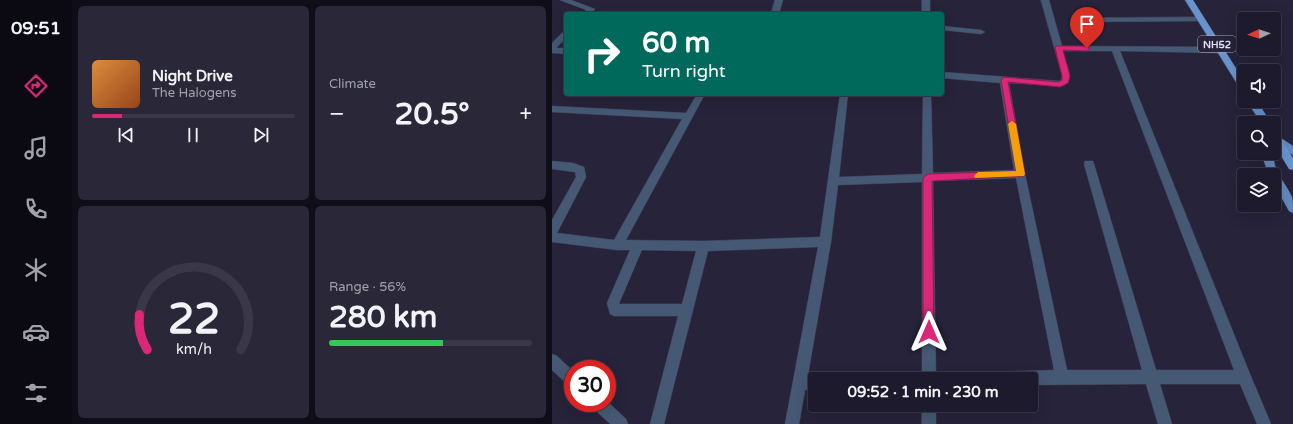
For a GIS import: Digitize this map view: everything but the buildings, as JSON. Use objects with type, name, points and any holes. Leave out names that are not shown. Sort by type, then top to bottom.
[{"type":"highway","name":"NH52","points":[[1189,0],[1237,77]]},
{"type":"highway","points":[[1281,149],[1293,166]]},
{"type":"main road","points":[[1281,143],[1293,151]]},
{"type":"main road","points":[[1281,187],[1293,208]]},
{"type":"street","points":[[564,0],[591,8],[588,12]]},
{"type":"street","points":[[776,12],[779,0]]},
{"type":"street","points":[[926,0],[926,12]]},
{"type":"street","points":[[944,75],[1060,84],[1065,81],[1066,76],[1045,0]]},
{"type":"street","points":[[1080,20],[1201,19]]},
{"type":"street","points":[[944,28],[981,32]]},
{"type":"street","points":[[552,47],[564,36]]},
{"type":"street","points":[[1059,48],[1220,50]]},
{"type":"street","points":[[1115,49],[1244,377],[1264,424]]},
{"type":"street","points":[[552,50],[564,51]]},
{"type":"street","points":[[1004,80],[1020,174],[1062,377]]},
{"type":"street","points":[[617,245],[700,96]]},
{"type":"street","points":[[792,424],[825,242],[844,96]]},
{"type":"street","points":[[927,96],[929,372]]},
{"type":"street","points":[[552,109],[689,116]]},
{"type":"street","points":[[1089,164],[1165,424]]},
{"type":"street","points":[[552,165],[573,167],[580,170],[581,177],[552,231]]},
{"type":"street","points":[[832,181],[1020,174]]},
{"type":"street","points":[[552,238],[617,245],[703,246],[825,242]]},
{"type":"street","points":[[638,245],[613,303],[614,310],[686,310]]},
{"type":"street","points":[[657,424],[703,246]]},
{"type":"street","points":[[552,361],[564,372]]},
{"type":"street","points":[[1038,378],[1151,376],[1244,377]]},
{"type":"street","points":[[799,383],[808,382]]},
{"type":"street","points":[[608,412],[621,424]]},
{"type":"street","points":[[929,412],[929,424]]},
{"type":"slow traffic","points":[[978,176],[1020,174],[1012,124]]},
{"type":"route","points":[[929,332],[928,178],[1020,174],[1004,80],[1060,84],[1065,81],[1066,76],[1059,48],[1087,48]]}]
